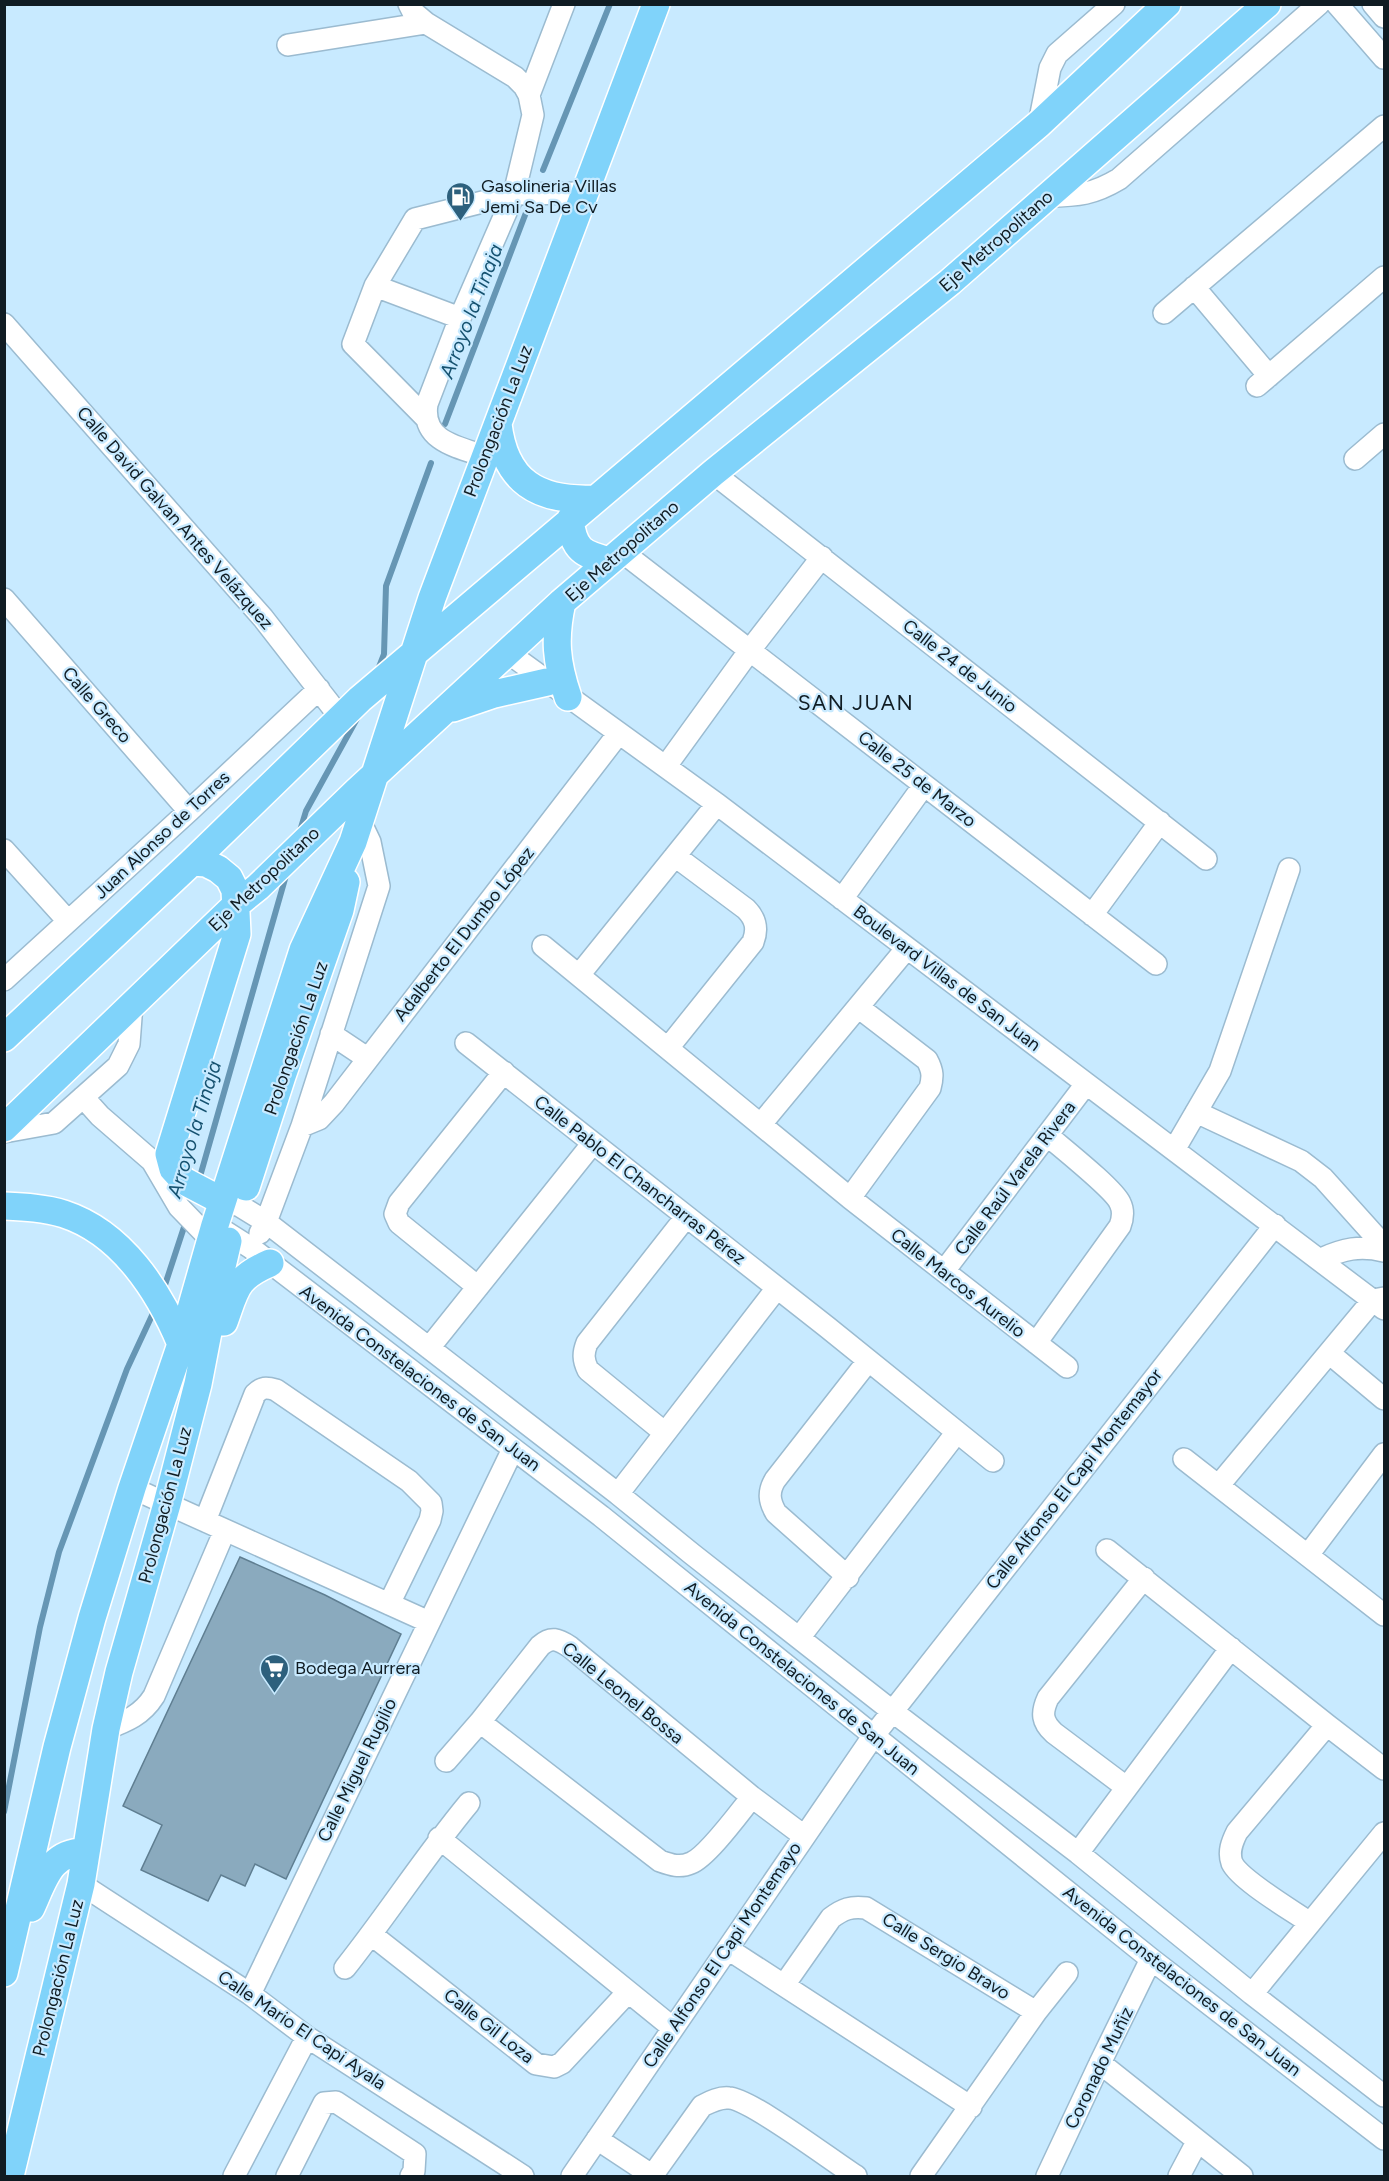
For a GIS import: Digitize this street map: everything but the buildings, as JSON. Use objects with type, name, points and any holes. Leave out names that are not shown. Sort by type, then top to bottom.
[{"type":"main road","name":"Prolongación La Luz","points":[[6,1965],[57,1747],[92,1618],[132,1488],[181,1344],[228,1227],[340,910],[356,832],[432,598],[656,4]]},
{"type":"main road","points":[[4,1038],[192,862],[360,699],[1039,124],[1167,4]]},
{"type":"main road","name":"Eje Metropolitano","points":[[4,1128],[237,904],[258,887],[373,776],[562,602],[713,473],[950,282],[1267,4]]},
{"type":"main road","points":[[498,424],[500,443],[508,461],[520,477],[535,489],[553,497],[593,500]]},
{"type":"main road","points":[[570,520],[572,538],[588,556],[615,556]]},
{"type":"main road","points":[[443,711],[494,694],[558,690],[560,674],[556,650],[557,626],[562,602]]},
{"type":"main road","points":[[192,862],[212,866],[229,878],[235,890],[237,934],[171,1142],[169,1154],[172,1180],[228,1227],[249,1274],[238,1286],[198,1384]]},
{"type":"main road","points":[[4,1206],[64,1214],[92,1228],[117,1246],[158,1295],[181,1344]]},
{"type":"main road","name":"Prolongación La Luz","points":[[10,2176],[81,1884],[106,1729],[119,1672],[167,1504],[198,1384],[228,1227]]},
{"type":"main road","points":[[6,1965],[53,1864],[62,1856],[73,1851],[86,1852]]},
{"type":"street","points":[[409,4],[413,12],[426,23],[515,77],[530,95],[533,105],[532,124],[514,194],[460,318],[427,404],[425,417]]},
{"type":"street","points":[[530,95],[564,4]]},
{"type":"street","points":[[1039,124],[1050,68],[1058,54],[1114,4]]},
{"type":"street","points":[[1049,196],[1075,196],[1092,193],[1119,179],[1319,4]]},
{"type":"street","points":[[1337,4],[1384,58]]},
{"type":"street","points":[[1373,4],[1384,17]]},
{"type":"street","points":[[288,45],[426,23]]},
{"type":"street","points":[[1164,313],[1384,126]]},
{"type":"street","points":[[484,456],[446,443],[434,434],[425,417],[353,344],[375,286],[415,219],[514,194],[584,193]]},
{"type":"street","points":[[1194,287],[1263,381],[1384,277]]},
{"type":"street","points":[[375,286],[460,318]]},
{"type":"street","name":"Calle David Galvan Antes Velázquez","points":[[4,324],[263,618],[340,717]]},
{"type":"street","points":[[1355,459],[1384,434]]},
{"type":"street","name":"Calle 24 de Junio","points":[[713,473],[1206,859]]},
{"type":"street","name":"Calle 25 de Marzo","points":[[615,556],[750,650],[1156,964]]},
{"type":"street","points":[[666,766],[750,650],[822,557]]},
{"type":"street","name":"Calle Greco","points":[[4,599],[189,811]]},
{"type":"street","name":"Boulevard Villas de San Juan","points":[[507,652],[666,766],[1174,1150],[1381,1302]]},
{"type":"street","name":"Juan Alonso de Torres","points":[[4,980],[319,689]]},
{"type":"street","name":"Adalberto El Dumbo López","points":[[302,1126],[319,1119],[334,1103],[619,733]]},
{"type":"street","points":[[842,898],[924,785]]},
{"type":"street","points":[[579,975],[717,804]]},
{"type":"street","points":[[1092,915],[1160,822]]},
{"type":"street","points":[[83,1097],[100,1116],[228,1227],[266,1222],[302,1126],[379,886],[370,842],[356,832]]},
{"type":"street","points":[[4,850],[68,921]]},
{"type":"street","points":[[668,1048],[753,942],[756,933],[756,925],[746,909],[675,856]]},
{"type":"street","points":[[1174,1150],[1220,1071],[1289,869]]},
{"type":"street","name":"Calle Marcos Aurelio","points":[[543,946],[850,1198],[1067,1367]]},
{"type":"street","points":[[761,1124],[907,948]]},
{"type":"street","points":[[4,1132],[54,1123],[118,1066],[129,1044],[132,1004]]},
{"type":"street","points":[[850,1198],[930,1088],[933,1078],[932,1068],[927,1060],[858,1007]]},
{"type":"street","points":[[331,1034],[367,1058]]},
{"type":"street","name":"Calle Pablo El Chancharras Pérez","points":[[466,1042],[993,1461]]},
{"type":"street","points":[[478,1287],[399,1223],[395,1214],[399,1203],[504,1072]]},
{"type":"street","name":"Calle Raúl Varela Rivera","points":[[944,1271],[1086,1084]]},
{"type":"street","points":[[1196,1112],[1301,1161],[1323,1178],[1384,1246]]},
{"type":"street","points":[[1036,1343],[1123,1219],[1121,1203],[1117,1197],[1047,1135]]},
{"type":"street","points":[[429,1348],[593,1143]]},
{"type":"street","points":[[665,1432],[588,1370],[583,1358],[587,1343],[686,1217]]},
{"type":"street","name":"Avenida Constelaciones de San Juan","points":[[228,1227],[266,1222],[618,1494],[892,1711],[1078,1853],[1252,1994],[1384,2096]]},
{"type":"street","name":"Calle Alfonso El Capi Montemayor","points":[[874,1735],[1275,1225]]},
{"type":"street","name":"Avenida Constelaciones de San Juan","points":[[228,1227],[601,1516],[1151,1959],[1384,2139]]},
{"type":"street","points":[[1321,1259],[1340,1250],[1357,1247],[1384,1251]]},
{"type":"street","points":[[618,1494],[777,1288]]},
{"type":"street","points":[[1219,1485],[1329,1353],[1381,1302]]},
{"type":"street","points":[[1329,1353],[1384,1399]]},
{"type":"street","points":[[848,1577],[776,1513],[769,1497],[776,1480],[868,1361]]},
{"type":"street","points":[[205,1521],[255,1394],[268,1387],[276,1390],[409,1481],[431,1503],[430,1520],[390,1604]]},
{"type":"street","points":[[799,1638],[957,1432]]},
{"type":"street","name":"Calle Miguel Rugilio","points":[[250,1994],[513,1449]]},
{"type":"street","points":[[1308,1555],[1384,1454]]},
{"type":"street","points":[[1184,1460],[1384,1615]]},
{"type":"street","points":[[132,1488],[429,1622]]},
{"type":"street","points":[[106,1729],[132,1719],[147,1708],[225,1530]]},
{"type":"street","points":[[1107,1550],[1384,1769]]},
{"type":"street","points":[[1126,1787],[1053,1733],[1045,1723],[1043,1707],[1144,1578]]},
{"type":"street","name":"Calle Leonel Bossa","points":[[446,1761],[540,1646],[550,1639],[556,1639],[570,1647],[752,1797],[804,1836]]},
{"type":"street","points":[[1078,1853],[1231,1648]]},
{"type":"street","points":[[480,1722],[660,1861],[674,1866],[684,1866],[700,1858],[752,1797]]},
{"type":"street","points":[[1310,1923],[1243,1876],[1232,1862],[1230,1848],[1237,1832],[1327,1725]]},
{"type":"street","name":"Calle Alfonso El Capi Montemayo","points":[[572,2176],[874,1735]]},
{"type":"street","points":[[345,1968],[372,1935],[440,1838],[469,1803]]},
{"type":"street","points":[[1252,1994],[1384,1833]]},
{"type":"street","points":[[440,1838],[673,2028]]},
{"type":"street","name":"Calle Mario El Capi Ayala","points":[[81,1884],[250,1994],[307,2037],[523,2176]]},
{"type":"street","name":"Calle Sergio Bravo","points":[[783,1985],[831,1918],[847,1908],[866,1908],[1036,2012]]},
{"type":"street","name":"Calle Gil Loza","points":[[372,1935],[536,2064],[554,2067],[562,2063],[628,1992]]},
{"type":"street","points":[[728,1948],[970,2107]]},
{"type":"street","name":"Coronado Muñiz","points":[[1047,2176],[1151,1959]]},
{"type":"street","points":[[921,2176],[1036,2012],[1067,1973]]},
{"type":"street","points":[[234,2176],[307,2037]]},
{"type":"street","points":[[1100,2063],[1242,2176]]},
{"type":"street","points":[[597,2139],[652,2176],[702,2106],[715,2100],[728,2098],[752,2107],[855,2176]]},
{"type":"street","points":[[287,2176],[324,2103],[336,2103],[415,2154],[414,2171],[411,2176]]},
{"type":"street","points":[[1179,2176],[1197,2142]]},
{"type":"waterway","name":"Arroyo la Tinaja","points":[[543,170],[610,4]]},
{"type":"waterway","name":"Arroyo la Tinaja","points":[[445,424],[527,210]]},
{"type":"waterway","name":"Arroyo la Tinaja","points":[[377,672],[384,654],[386,586],[431,463]]},
{"type":"waterway","name":"Arroyo la Tinaja","points":[[299,834],[306,811],[359,715]]},
{"type":"waterway","name":"Arroyo la Tinaja","points":[[199,1180],[287,872]]},
{"type":"waterway","name":"Arroyo la Tinaja","points":[[163,1291],[186,1221]]},
{"type":"waterway","name":"Arroyo la Tinaja","points":[[4,1812],[40,1627],[59,1552],[127,1369],[155,1309]]},
{"type":"place","name":"Gasolineria Villas Jemi Sa De Cv","points":[[460,222]]},
{"type":"place","name":"Bodega Aurrera","points":[[274,1694]]},
{"type":"district","name":"SAN JUAN","points":[[856,702]]}]
